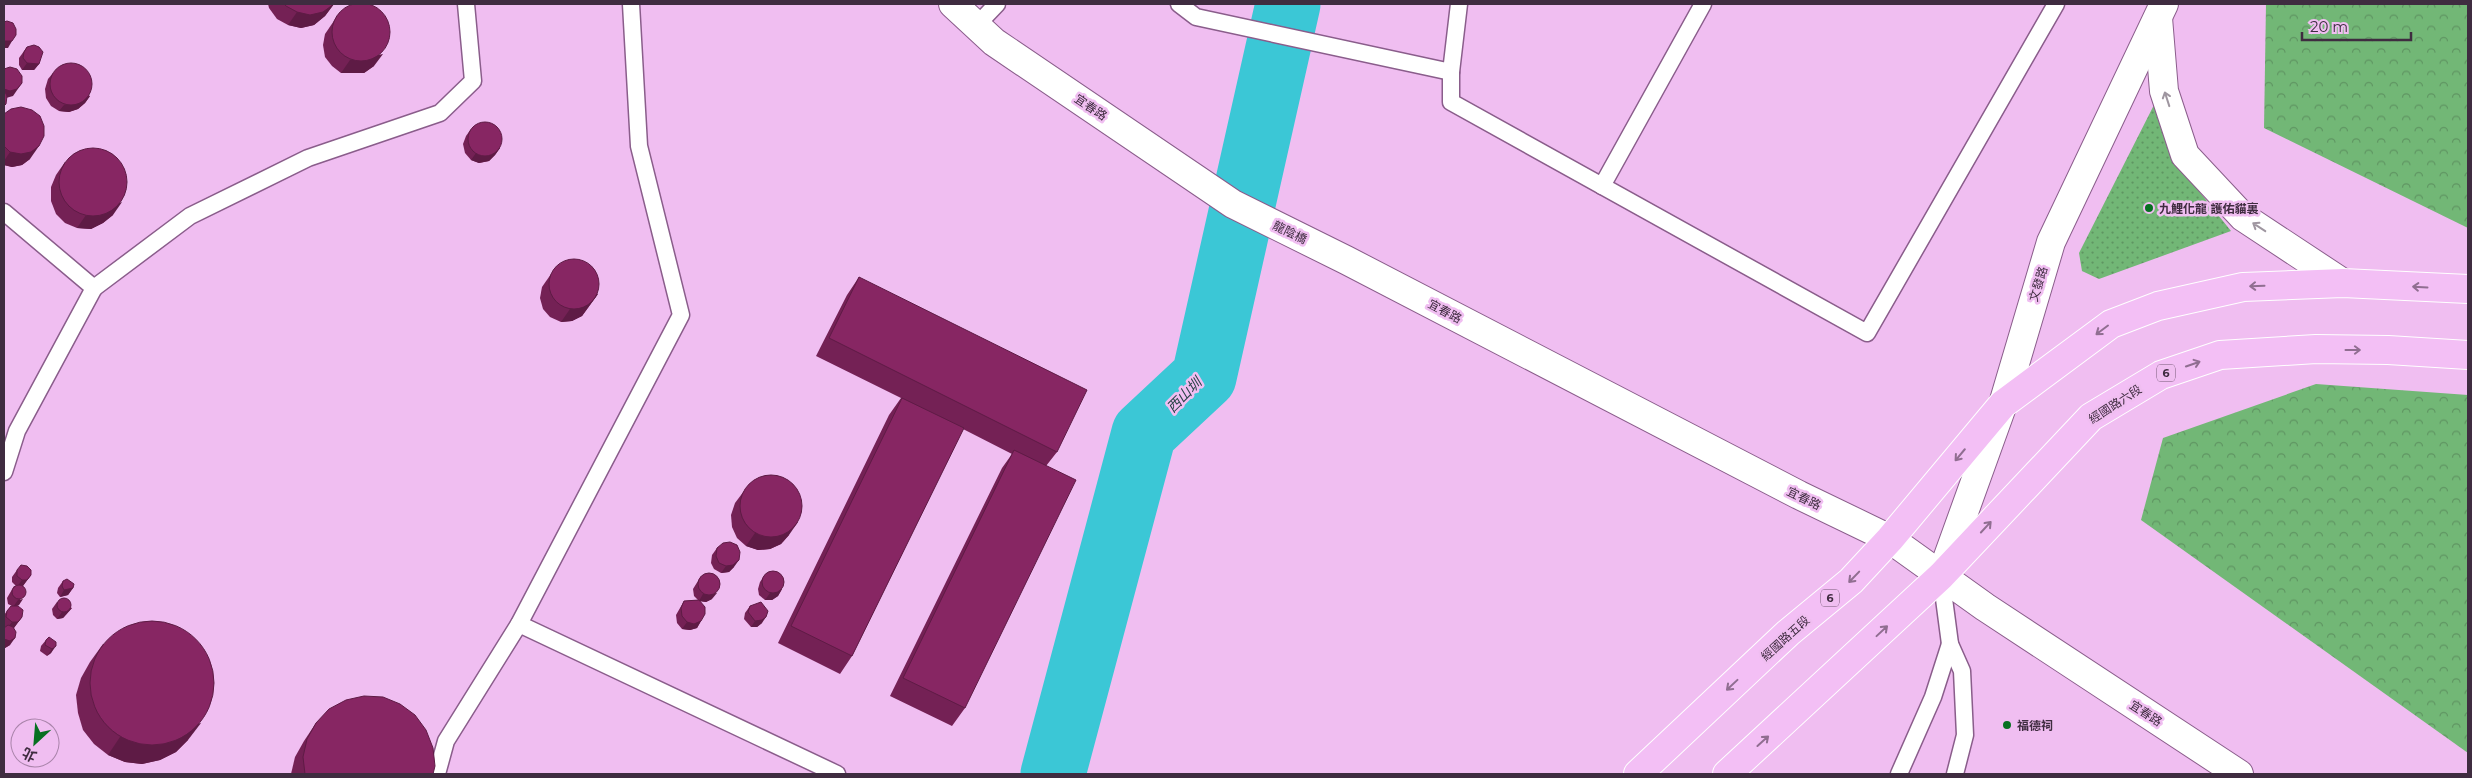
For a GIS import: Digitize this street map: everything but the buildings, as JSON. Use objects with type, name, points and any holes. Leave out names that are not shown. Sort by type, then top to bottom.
[{"type":"main road","name":"6","points":[[2003,404],[2111,324],[2158,306],[2243,287],[2344,283],[2468,289]]},
{"type":"main road","name":"經國路六段","points":[[1941,576],[2091,417],[2161,375],[2220,355],[2316,349],[2388,350],[2468,355]]},
{"type":"main road","name":"經國路五段","points":[[1638,774],[1788,633],[1851,581],[1890,539],[2003,404]]},
{"type":"main road","name":"6","points":[[1727,774],[1941,576]]},
{"type":"street","name":"宜春路","points":[[953,4],[994,42],[1234,204]]},
{"type":"street","points":[[2161,10],[2164,91],[2185,155],[2243,216],[2344,283]]},
{"type":"street","name":"文發路","points":[[1941,576],[2003,404],[2051,242],[2161,10]]},
{"type":"street","name":"龍陰橋","points":[[1234,204],[1346,260]]},
{"type":"street","name":"宜春路","points":[[1346,260],[1604,396],[1890,539],[1985,608],[2239,774]]},
{"type":"lane","points":[[4,472],[17,431],[94,288],[199,212],[308,158],[440,114],[473,80],[466,4]]},
{"type":"lane","points":[[437,774],[446,741],[519,624],[681,315],[639,146],[631,4]]},
{"type":"lane","points":[[976,26],[997,4]]},
{"type":"lane","points":[[1179,4],[1196,17],[1451,72]]},
{"type":"lane","points":[[1459,4],[1451,72],[1451,102],[1867,333],[2056,4]]},
{"type":"lane","points":[[1602,186],[1703,4]]},
{"type":"lane","points":[[4,212],[94,288]]},
{"type":"lane","points":[[1941,576],[1950,644],[1962,670],[1965,735],[1955,774]]},
{"type":"lane","points":[[519,624],[837,774]]},
{"type":"lane","points":[[1899,774],[1933,697],[1950,644]]},
{"type":"green space","points":[[2266,4],[2468,4],[2468,228],[2264,128]]},
{"type":"green space","points":[[2157,99],[2161,129],[2190,180],[2231,231],[2099,279],[2082,271],[2079,253]]},
{"type":"green space","points":[[2316,384],[2468,395],[2468,753],[2141,520],[2163,438]]},
{"type":"waterway","name":"西山圳","points":[[1053,774],[1144,433],[1204,377],[1288,4]]},
{"type":"place","name":"九鯉化龍 護佑貓裏","points":[[2149,208]]},
{"type":"place","name":"福德祠","points":[[2007,725]]}]
